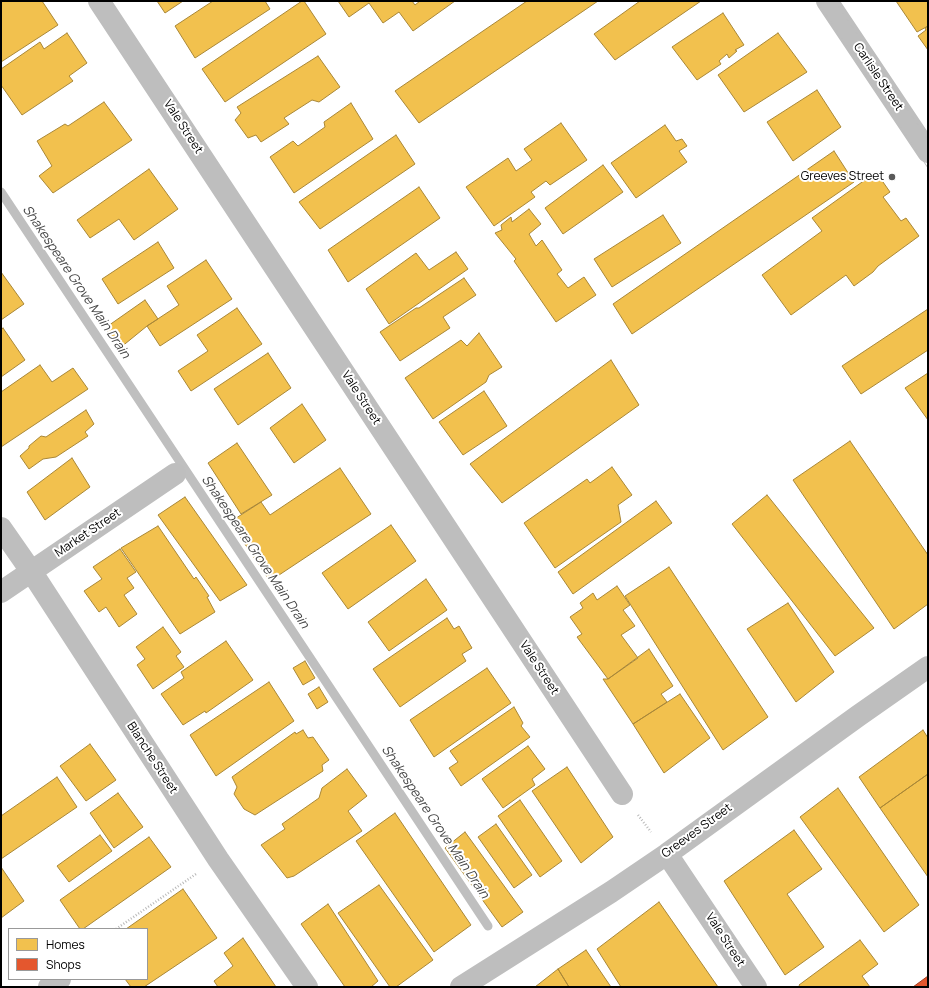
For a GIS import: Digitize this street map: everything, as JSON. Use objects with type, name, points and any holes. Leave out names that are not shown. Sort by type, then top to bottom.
[{"type":"street","name":"Vale Street","points":[[100,1],[622,794]]},
{"type":"street","name":"Carlisle Street","points":[[827,1],[928,152]]},
{"type":"street","name":"Market Street","points":[[1,592],[175,474]]},
{"type":"street","name":"Blanche Street","points":[[1,528],[31,571],[218,859],[307,987]]},
{"type":"street","name":"Greeves Street","points":[[461,987],[611,892],[667,854],[928,667]]},
{"type":"street","name":"Vale Street","points":[[667,854],[756,987]]},
{"type":"street","points":[[49,987],[59,980]]},
{"type":"path","points":[[622,794],[667,854]]},
{"type":"path","points":[[117,928],[218,859]]},
{"type":"building: Homes","points":[[1,1],[42,1],[58,25],[1,62]]},
{"type":"building: Homes","points":[[157,1],[183,1],[165,13]]},
{"type":"building: Homes","points":[[213,1],[265,1],[270,9],[195,58],[175,26]]},
{"type":"building: Homes","points":[[304,1],[326,34],[225,102],[202,69]]},
{"type":"building: Homes","points":[[338,1],[412,1],[415,5],[420,1],[455,1],[413,31],[399,12],[383,23],[369,3],[349,17]]},
{"type":"building: Homes","points":[[527,1],[598,1],[419,123],[395,91]]},
{"type":"building: Homes","points":[[640,1],[701,1],[615,60],[594,34]]},
{"type":"building: Homes","points":[[896,1],[928,1],[928,26],[917,32]]},
{"type":"building: Homes","points":[[723,13],[744,45],[735,50],[737,51],[729,58],[727,54],[719,61],[721,64],[697,80],[672,47]]},
{"type":"building: Homes","points":[[928,26],[928,50],[918,36],[926,30],[925,28]]},
{"type":"building: Homes","points":[[67,33],[87,63],[69,76],[73,81],[22,115],[1,85],[1,69],[40,42],[44,49]]},
{"type":"building: Homes","points":[[778,33],[807,72],[744,112],[718,75]]},
{"type":"building: Homes","points":[[318,56],[340,87],[319,102],[312,100],[284,118],[289,124],[261,142],[256,135],[248,138],[235,120],[241,113],[237,107]]},
{"type":"building: Homes","points":[[817,90],[841,127],[793,161],[767,122]]},
{"type":"building: Homes","points":[[104,102],[132,140],[53,193],[39,176],[52,166],[37,141],[65,124],[68,126]]},
{"type":"building: Homes","points":[[351,103],[373,139],[294,193],[270,157],[293,141],[298,146],[325,127],[324,122]]},
{"type":"building: Homes","points":[[561,123],[587,160],[550,185],[546,181],[531,192],[535,197],[494,226],[466,187],[508,158],[516,171],[532,160],[524,149]]},
{"type":"building: Homes","points":[[665,125],[676,141],[682,139],[687,146],[679,151],[687,162],[636,198],[611,163]]},
{"type":"building: Homes","points":[[396,135],[415,164],[320,229],[299,202]]},
{"type":"building: Homes","points":[[834,151],[854,182],[632,334],[613,304]]},
{"type":"building: Homes","points":[[603,165],[623,192],[563,234],[545,208]]},
{"type":"building: Homes","points":[[149,169],[178,209],[134,240],[119,219],[90,238],[77,220]]},
{"type":"building: Homes","points":[[876,172],[890,192],[883,197],[901,221],[906,218],[919,236],[878,266],[873,272],[854,286],[846,275],[791,315],[762,275],[822,231],[812,218]]},
{"type":"building: Homes","points":[[419,187],[440,218],[348,282],[328,250]]},
{"type":"building: Homes","points":[[529,209],[541,224],[529,234],[536,246],[542,240],[562,270],[557,274],[568,288],[584,277],[596,295],[556,322],[514,261],[516,259],[495,233],[502,230],[501,225],[511,217],[512,222]]},
{"type":"building: Homes","points":[[663,215],[681,243],[612,287],[594,259]]},
{"type":"building: Homes","points":[[158,242],[174,268],[118,304],[102,279]]},
{"type":"building: Homes","points":[[456,252],[468,269],[389,324],[366,289],[416,253],[429,270]]},
{"type":"building: Homes","points":[[206,260],[232,299],[160,346],[147,326],[179,305],[167,286]]},
{"type":"building: Homes","points":[[1,272],[24,304],[1,320]]},
{"type":"building: Homes","points":[[464,278],[476,295],[443,317],[450,328],[400,361],[380,332]]},
{"type":"building: Homes","points":[[145,300],[158,319],[120,348],[105,328]]},
{"type":"building: Homes","points":[[237,308],[262,344],[191,391],[178,371],[208,351],[197,335]]},
{"type":"building: Homes","points":[[928,309],[928,350],[861,394],[842,366]]},
{"type":"building: Homes","points":[[3,328],[25,360],[1,377],[1,330]]},
{"type":"building: Homes","points":[[479,333],[502,367],[489,375],[486,382],[433,419],[405,378],[461,340],[467,346]]},
{"type":"building: Homes","points":[[268,353],[291,388],[238,425],[214,389]]},
{"type":"building: Homes","points":[[611,360],[639,405],[502,503],[470,464]]},
{"type":"building: Homes","points":[[40,365],[52,382],[73,368],[88,389],[1,447],[1,392]]},
{"type":"building: Homes","points":[[928,373],[928,420],[905,388]]},
{"type":"building: Homes","points":[[484,391],[507,426],[463,455],[439,422]]},
{"type":"building: Homes","points":[[302,404],[326,440],[294,463],[270,428]]},
{"type":"building: Homes","points":[[86,410],[94,424],[85,432],[88,436],[56,457],[43,459],[29,469],[20,456],[29,448],[29,446],[41,436],[46,437]]},
{"type":"building: Homes","points":[[850,441],[928,555],[928,604],[894,629],[793,480]]},
{"type":"building: Homes","points":[[237,443],[272,495],[241,514],[208,463]]},
{"type":"building: Homes","points":[[72,458],[90,487],[45,520],[27,492]]},
{"type":"building: Homes","points":[[612,467],[632,495],[618,505],[621,522],[555,568],[524,523],[587,479],[590,483]]},
{"type":"building: Homes","points":[[340,468],[371,514],[270,581],[230,522],[261,502],[270,515]]},
{"type":"building: Homes","points":[[767,495],[874,628],[835,656],[732,524]]},
{"type":"building: Homes","points":[[185,497],[247,585],[220,601],[158,515]]},
{"type":"building: Homes","points":[[656,501],[672,523],[573,594],[558,572]]},
{"type":"building: Homes","points":[[391,525],[416,561],[348,609],[322,573]]},
{"type":"building: Homes","points":[[158,526],[194,579],[196,577],[209,596],[207,597],[215,612],[180,634],[121,548]]},
{"type":"building: Homes","points":[[120,549],[136,572],[127,578],[134,588],[124,595],[137,614],[119,627],[106,607],[99,612],[84,591],[102,579],[93,567]]},
{"type":"building: Homes","points":[[669,567],[768,717],[723,750],[625,596]]},
{"type":"building: Homes","points":[[426,579],[447,610],[389,651],[368,622]]},
{"type":"building: Homes","points":[[617,586],[630,605],[623,610],[635,626],[621,635],[638,658],[608,679],[577,637],[582,634],[570,617],[583,608],[580,603],[593,593],[597,600]]},
{"type":"building: Homes","points":[[788,603],[834,672],[796,702],[747,629]]},
{"type":"building: Homes","points":[[447,618],[454,629],[459,626],[472,648],[462,654],[466,661],[400,707],[373,669]]},
{"type":"building: Homes","points":[[163,627],[181,652],[176,656],[184,667],[153,689],[137,665],[145,659],[136,647]]},
{"type":"building: Homes","points":[[226,641],[253,680],[206,713],[205,711],[183,725],[161,694],[184,678],[181,672]]},
{"type":"building: Homes","points":[[649,649],[673,686],[661,694],[667,702],[633,724],[603,679],[608,679]]},
{"type":"building: Homes","points":[[305,661],[315,678],[303,685],[293,668]]},
{"type":"building: Homes","points":[[487,668],[511,703],[434,757],[410,720]]},
{"type":"building: Homes","points":[[269,682],[294,721],[216,776],[190,735]]},
{"type":"building: Homes","points":[[319,687],[328,702],[317,709],[308,694]]},
{"type":"building: Homes","points":[[680,694],[710,738],[664,773],[633,724]]},
{"type":"building: Homes","points":[[514,707],[523,723],[521,726],[530,737],[461,786],[449,768],[458,762],[450,751]]},
{"type":"building: Homes","points":[[303,730],[308,738],[313,737],[329,760],[322,765],[323,771],[255,815],[244,809],[234,794],[237,787],[232,777],[295,732],[296,734]]},
{"type":"building: Homes","points":[[923,730],[928,738],[928,774],[880,808],[859,777]]},
{"type":"building: Homes","points":[[90,744],[116,780],[86,801],[60,766]]},
{"type":"building: Homes","points":[[528,746],[545,769],[532,779],[535,785],[503,808],[482,779]]},
{"type":"building: Homes","points":[[567,767],[613,837],[581,863],[532,791]]},
{"type":"building: Homes","points":[[347,769],[367,796],[348,811],[362,831],[294,876],[287,878],[261,845],[285,829],[282,824],[319,798],[322,788]]},
{"type":"building: Homes","points":[[928,774],[928,877],[880,808]]},
{"type":"building: Homes","points":[[57,777],[77,807],[1,859],[1,816]]},
{"type":"building: Homes","points":[[838,788],[919,905],[884,932],[800,817]]},
{"type":"building: Homes","points":[[118,793],[143,827],[114,848],[90,813]]},
{"type":"building: Homes","points":[[520,800],[562,861],[540,877],[498,816]]},
{"type":"building: Homes","points":[[395,813],[471,925],[434,952],[356,841]]},
{"type":"building: Homes","points":[[496,824],[532,875],[514,888],[478,837]]},
{"type":"building: Homes","points":[[794,830],[822,869],[787,894],[824,947],[785,975],[724,881]]},
{"type":"building: Homes","points":[[465,832],[523,912],[502,927],[445,848]]},
{"type":"building: Homes","points":[[100,835],[112,851],[69,882],[57,866]]},
{"type":"building: Homes","points":[[149,837],[171,867],[84,928],[79,928],[60,900]]},
{"type":"building: Homes","points":[[1,867],[24,901],[1,918]]},
{"type":"building: Homes","points":[[379,885],[433,960],[396,987],[390,987],[338,913]]},
{"type":"building: Homes","points":[[183,889],[217,938],[144,987],[131,987],[126,980],[148,980],[148,928],[127,928]]},
{"type":"building: Homes","points":[[659,902],[718,987],[621,987],[597,949]]},
{"type":"building: Homes","points":[[328,904],[378,981],[371,987],[345,987],[301,924]]},
{"type":"building: Homes","points":[[243,938],[276,987],[218,987],[214,981],[233,966],[224,953]]},
{"type":"building: Homes","points":[[860,940],[878,964],[862,976],[870,987],[800,987],[799,985]]},
{"type":"building: Homes","points":[[586,950],[611,987],[569,987],[558,969]]},
{"type":"building: Homes","points":[[558,969],[569,987],[535,987]]},
{"type":"building: Shops","points":[[928,976],[928,987],[913,987]]},
{"type":"waterway","name":"Shakespeare Grove Main Drain","points":[[1,192],[488,926]]},
{"type":"tram line","points":[[817,1],[928,168]]},
{"type":"tram line","points":[[835,1],[928,140]]},
{"type":"place","name":"Greeves Street","points":[[892,177]]}]
